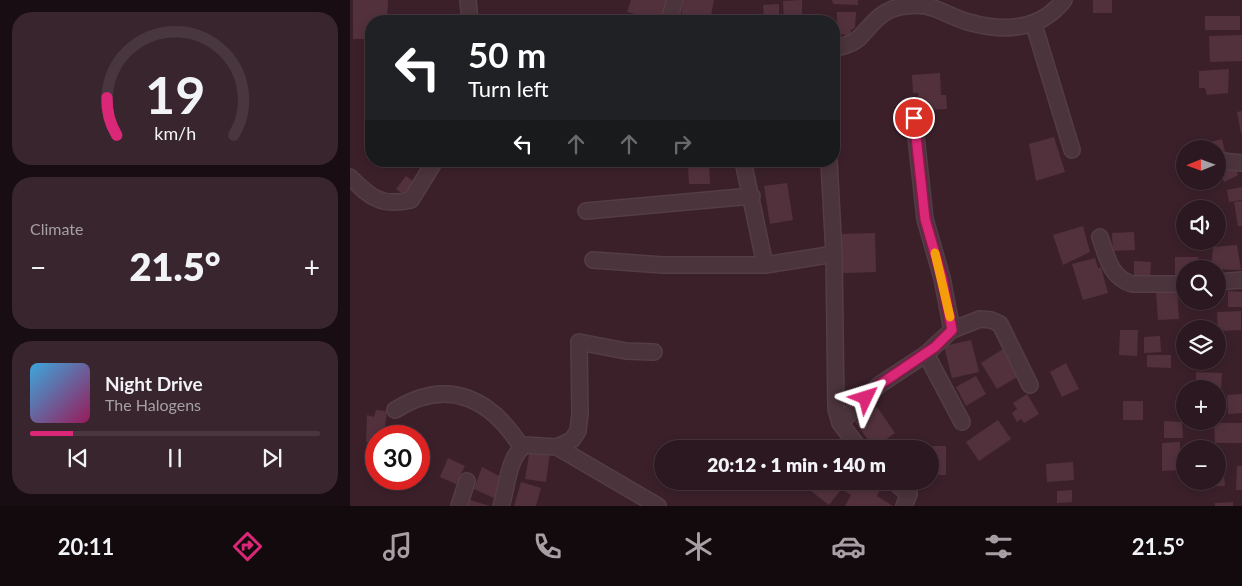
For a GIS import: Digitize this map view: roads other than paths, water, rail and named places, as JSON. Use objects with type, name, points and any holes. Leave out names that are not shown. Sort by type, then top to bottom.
[{"type":"street","points":[[468,0],[469,15]]},
{"type":"street","points":[[671,15],[675,0]]},
{"type":"street","points":[[840,46],[860,37],[879,16],[898,6],[920,5],[938,8],[966,22],[996,27],[1034,25],[1052,15],[1064,0]]},
{"type":"street","points":[[1034,25],[1072,150]]},
{"type":"street","points":[[914,118],[925,219],[942,278],[952,330]]},
{"type":"street","points":[[1226,161],[1242,164]]},
{"type":"street","points":[[350,177],[366,192],[394,204],[411,200],[431,167]]},
{"type":"street","points":[[745,167],[766,265]]},
{"type":"street","points":[[829,167],[834,254],[836,408],[840,423],[853,440]]},
{"type":"street","points":[[586,211],[752,196]]},
{"type":"street","points":[[1100,237],[1111,270],[1124,282],[1132,284],[1176,284]]},
{"type":"street","points":[[593,260],[662,265],[766,265],[834,254]]},
{"type":"street","points":[[1226,281],[1242,280]]},
{"type":"street","points":[[840,423],[879,385],[926,354],[952,330],[980,319],[991,320],[1000,324],[1030,385]]},
{"type":"street","points":[[558,447],[572,440],[578,431],[580,414],[579,342],[626,352],[654,352]]},
{"type":"street","points":[[926,354],[962,422]]},
{"type":"street","points":[[395,410],[405,404],[438,393],[456,394],[484,405],[512,433],[522,448]]},
{"type":"street","points":[[501,506],[511,465],[516,453],[524,445],[558,447],[658,506]]},
{"type":"street","points":[[459,506],[467,481]]},
{"type":"street","points":[[904,490],[909,494],[904,506]]}]
